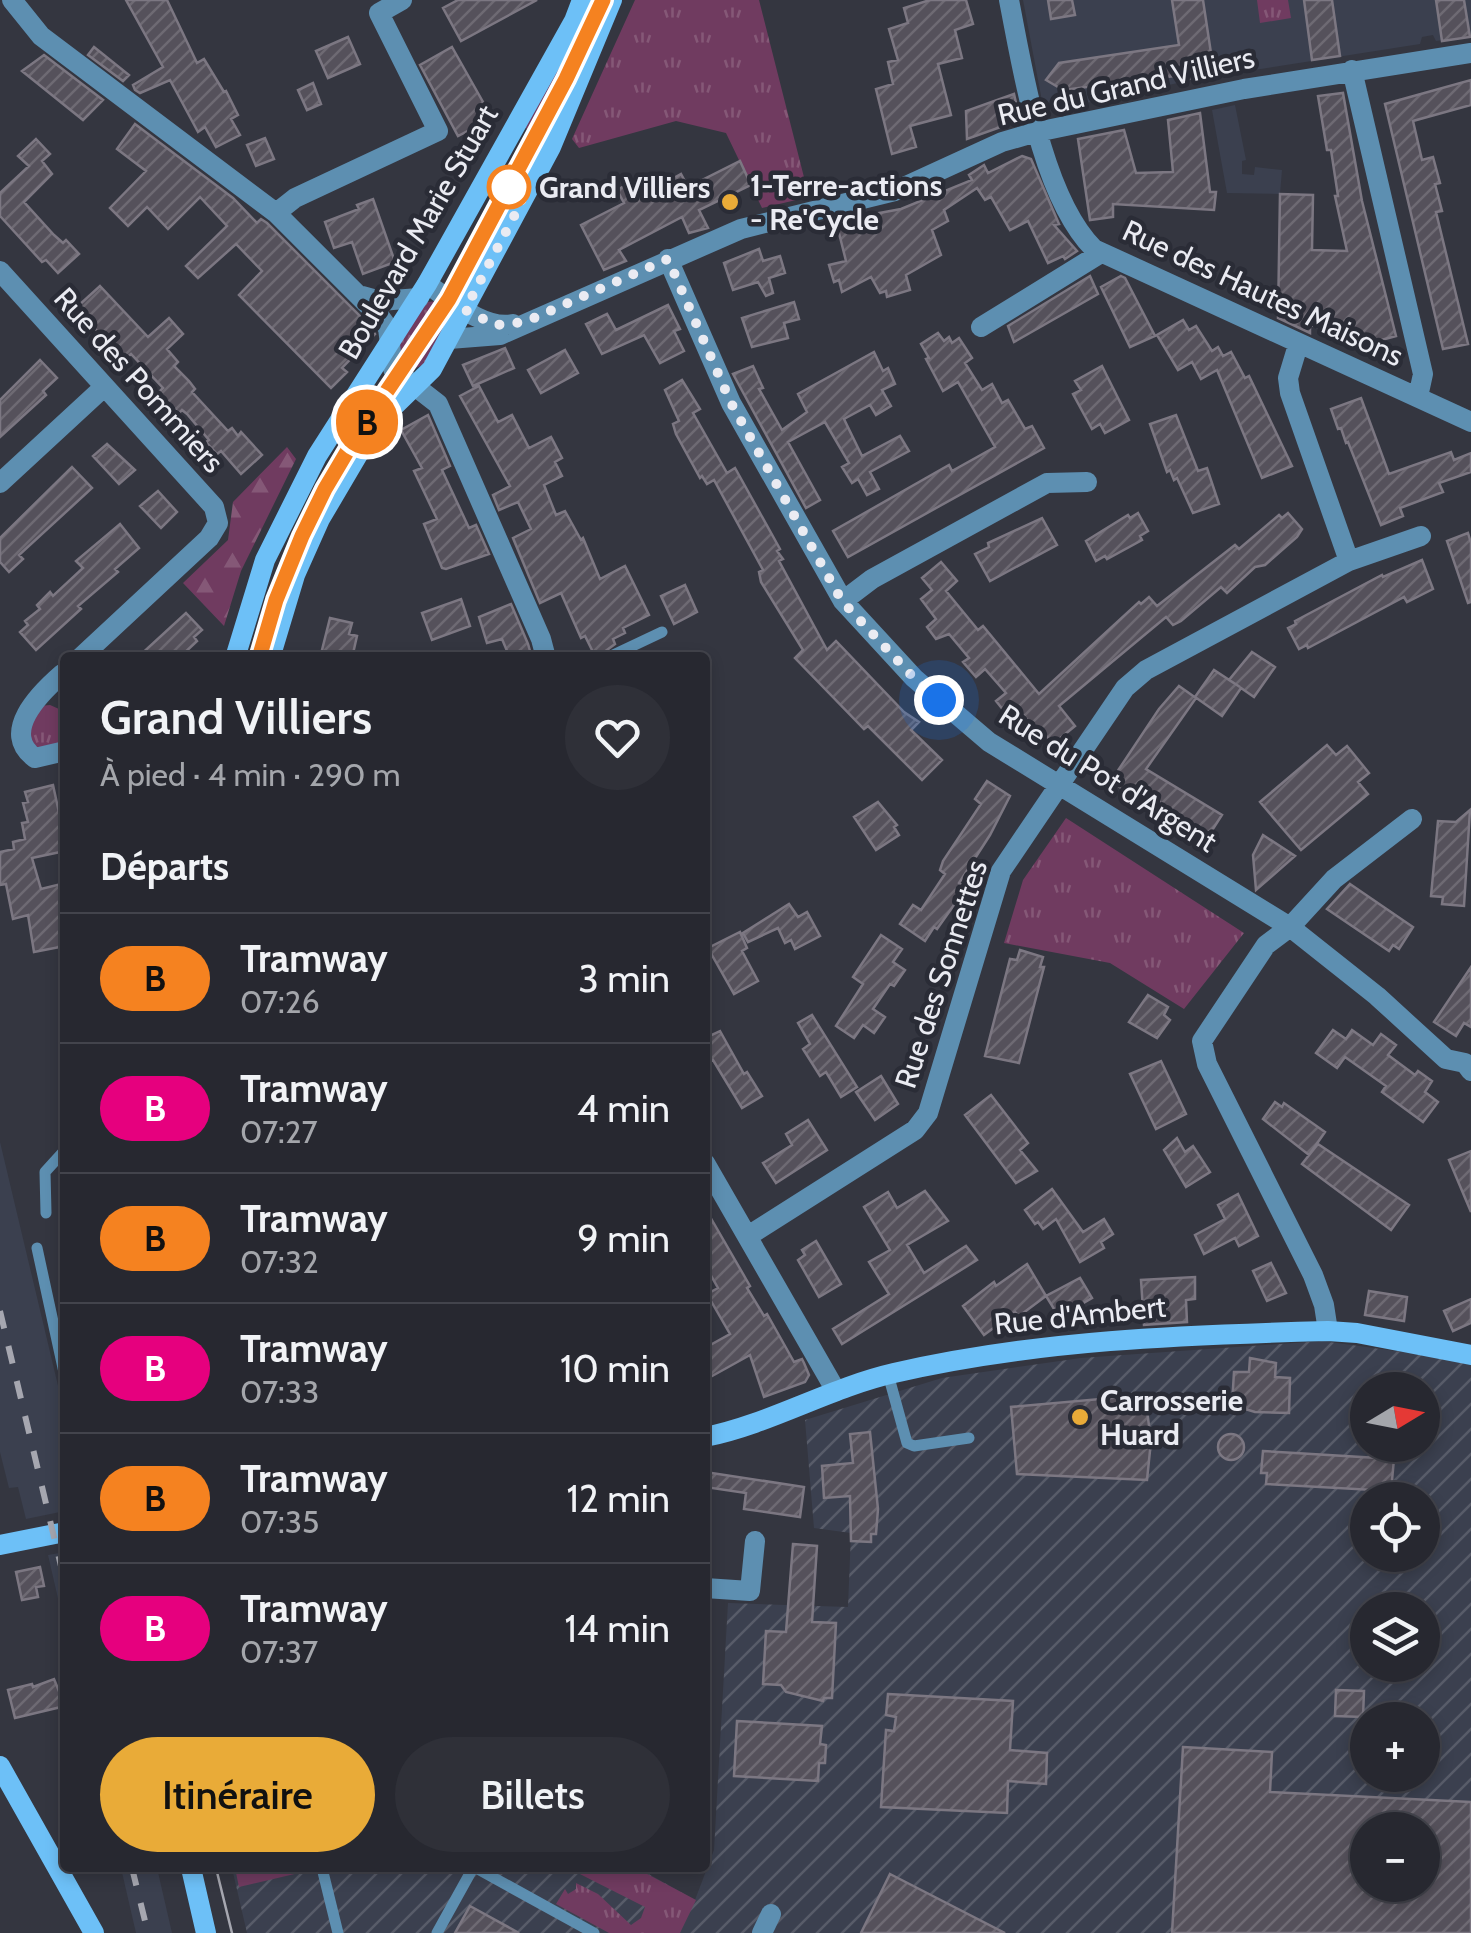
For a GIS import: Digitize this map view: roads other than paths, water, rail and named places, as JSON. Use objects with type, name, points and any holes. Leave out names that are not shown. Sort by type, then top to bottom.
[{"type":"main road","name":"Boulevard Marie Stuart","points":[[238,652],[264,560],[317,456],[423,291],[574,22],[582,0]]},
{"type":"main road","points":[[272,652],[296,575],[344,474],[390,410],[432,369],[551,146],[612,0]]},
{"type":"main road","name":"Rue d'Ambert","points":[[710,1435],[888,1374],[961,1358],[1131,1337],[1328,1331],[1471,1355]]},
{"type":"main road","points":[[0,1545],[60,1533]]},
{"type":"main road","points":[[0,1766],[94,1933]]},
{"type":"main road","points":[[192,1872],[206,1933]]},
{"type":"street","points":[[12,0],[41,36],[276,213],[384,322],[393,369],[438,404],[544,652]]},
{"type":"street","points":[[276,213],[295,198],[438,131],[379,13],[402,0]]},
{"type":"street","name":"Rue des Hautes Maisons","points":[[1008,0],[1036,132],[1080,234],[1101,253],[1471,422]]},
{"type":"street","name":"Rue du Grand Villiers","points":[[448,339],[500,335],[741,228],[895,191],[1002,142],[1036,132],[1244,89],[1471,54]]},
{"type":"street","points":[[1352,70],[1423,374],[1418,397]]},
{"type":"street","points":[[981,327],[1101,253]]},
{"type":"street","name":"Rue du Pot d'Argent","points":[[668,259],[731,403],[842,601],[914,678],[988,742],[1290,927],[1377,996],[1446,1058],[1469,1064]]},
{"type":"street","name":"Rue des Pommiers","points":[[0,271],[214,507],[218,523],[210,538],[86,652]]},
{"type":"street","points":[[360,295],[380,301],[423,291],[496,325],[525,322]]},
{"type":"street","points":[[1298,345],[1288,378],[1290,392],[1349,561]]},
{"type":"street","points":[[0,484],[104,387]]},
{"type":"street","points":[[842,601],[872,579],[1047,483],[1088,482]]},
{"type":"street","name":"Rue des Sonnettes","points":[[748,1236],[915,1130],[928,1113],[1001,870],[1125,688],[1146,670],[1349,561],[1422,536]]},
{"type":"street","points":[[60,680],[22,713],[17,726],[22,751],[35,758],[60,752]]},
{"type":"street","points":[[1328,1331],[1313,1275],[1216,1082],[1202,1046],[1204,1036],[1266,945],[1290,927],[1334,879],[1412,819]]},
{"type":"street","points":[[711,1188],[748,1236],[836,1391]]},
{"type":"street","points":[[710,1588],[750,1591],[755,1542]]},
{"type":"lane","points":[[620,652],[662,632]]},
{"type":"lane","points":[[46,1213],[46,1172],[60,1156]]},
{"type":"lane","points":[[37,1248],[60,1354]]},
{"type":"lane","points":[[888,1374],[907,1443],[914,1446],[969,1438]]},
{"type":"lane","points":[[323,1872],[338,1933]]},
{"type":"lane","points":[[437,1933],[473,1872]]},
{"type":"lane","points":[[482,1872],[594,1933]]},
{"type":"tram line","points":[[261,652],[301,536],[325,489],[449,299],[566,79],[603,0]]},
{"type":"tram line","name":"B","points":[[261,652],[276,600],[325,489],[449,299],[566,79],[603,0]]},
{"type":"tram line","points":[[217,1872],[232,1933]]},
{"type":"railway","points":[[0,1311],[60,1562]]},
{"type":"railway","points":[[133,1872],[148,1933]]},
{"type":"place","name":"Grand Villiers","points":[[509,187]]},
{"type":"place","name":"1-Terre-actions - Re'Cycle","points":[[730,202]]},
{"type":"place","name":"Carrosserie Huard","points":[[1080,1417]]}]
